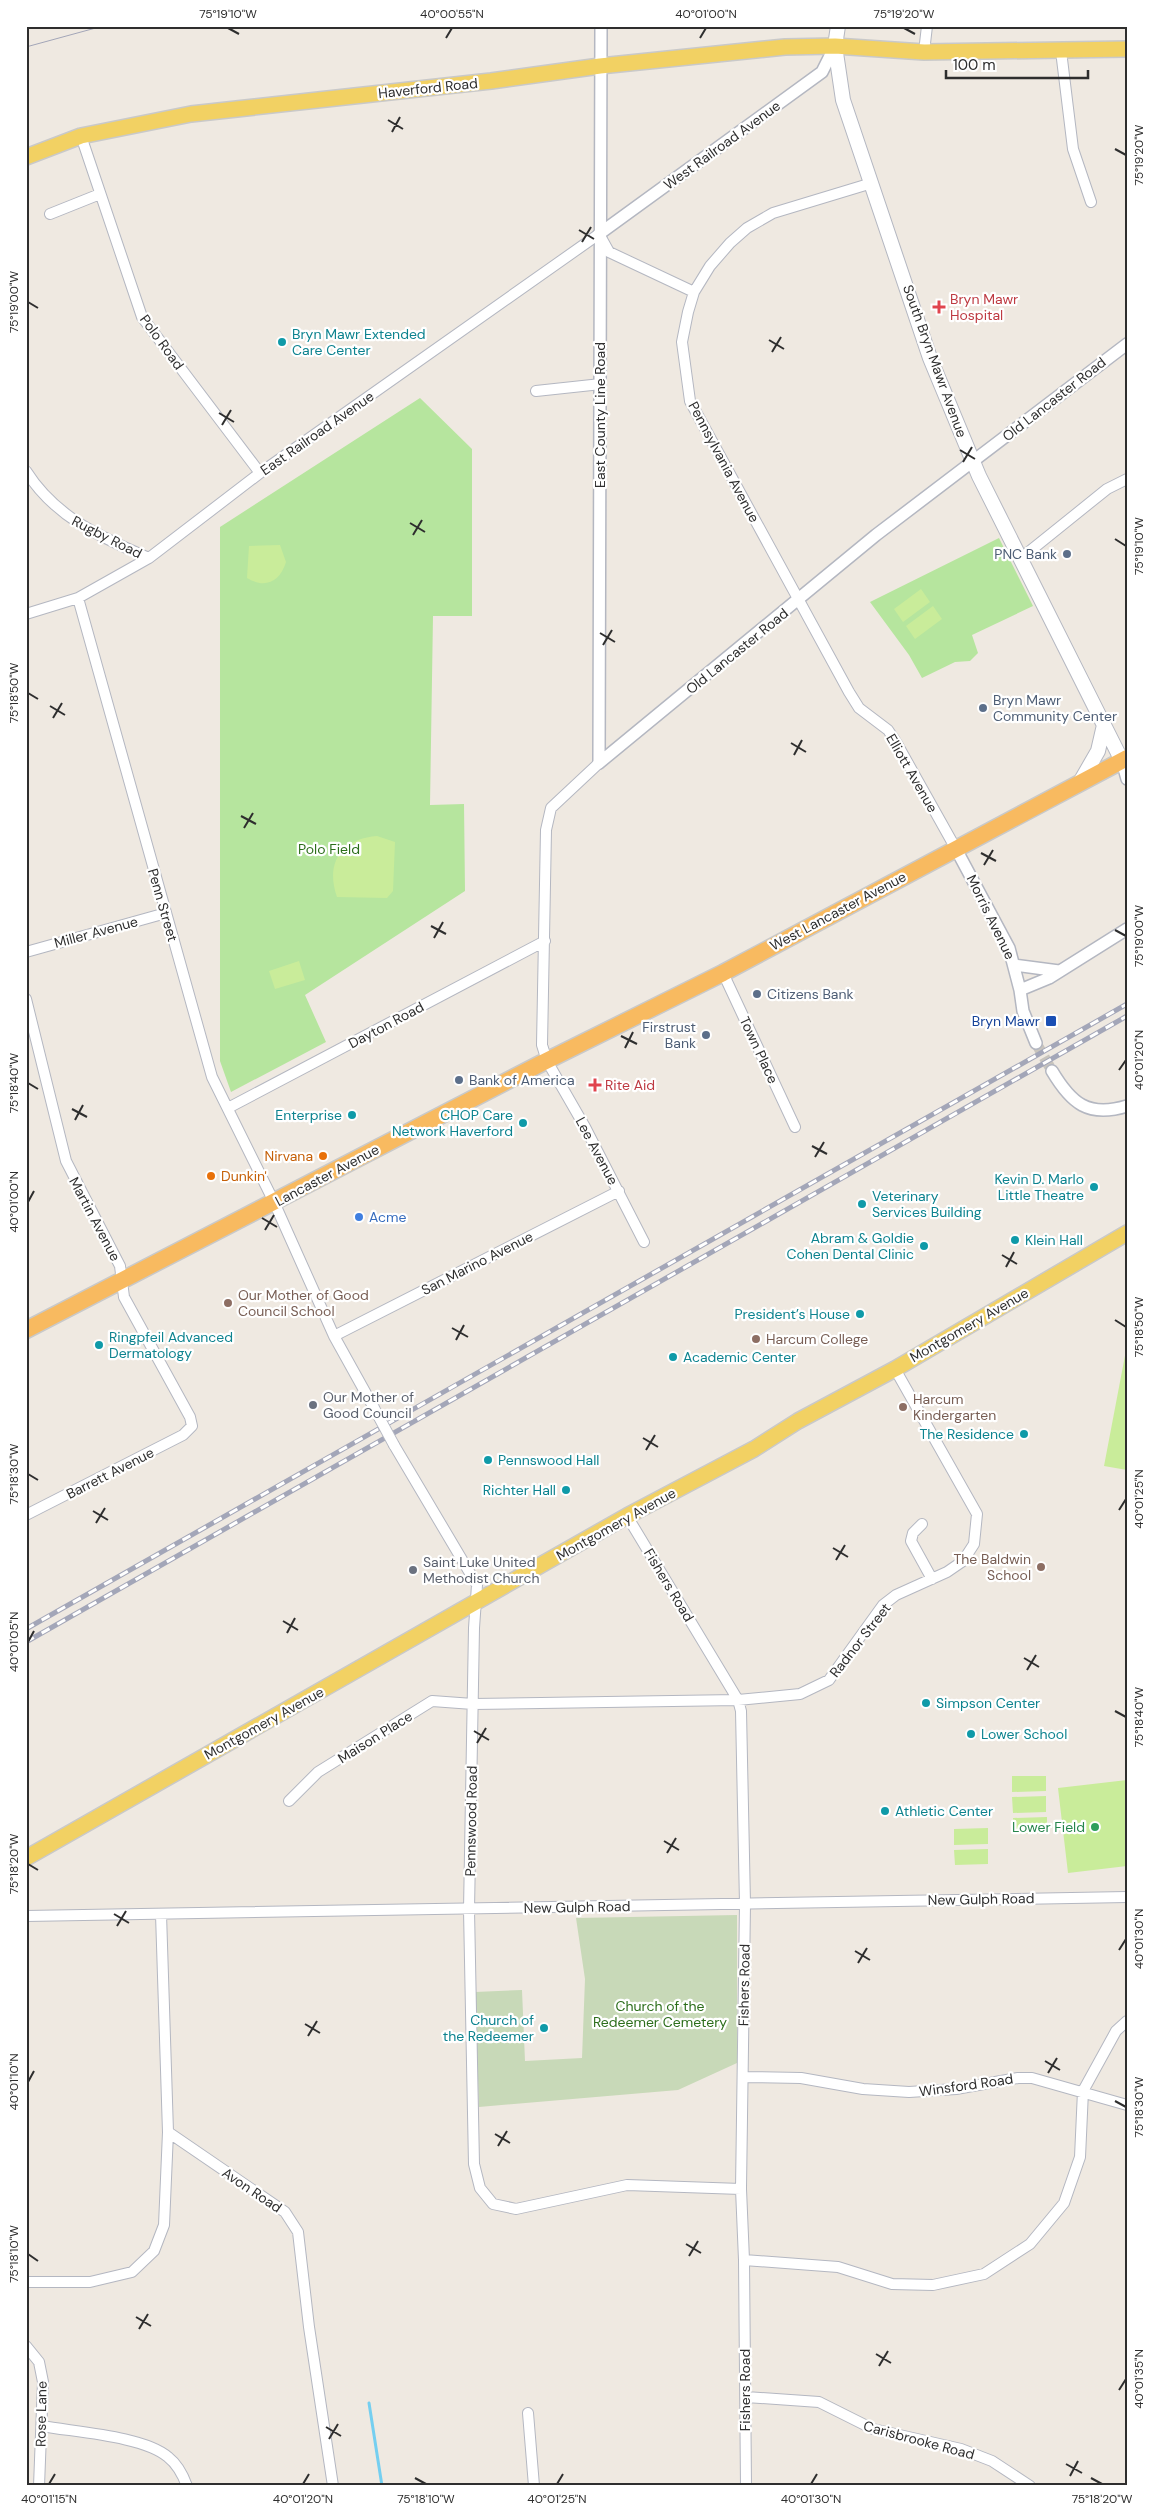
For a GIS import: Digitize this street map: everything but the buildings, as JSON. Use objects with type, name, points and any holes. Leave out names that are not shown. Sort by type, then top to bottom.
[{"type":"highway","name":"West Lancaster Avenue","points":[[546,1060],[723,973],[821,919],[1124,759]]},
{"type":"highway","name":"Lancaster Avenue","points":[[26,1330],[546,1060]]},
{"type":"main road","name":"South Bryn Mawr Avenue","points":[[838,26],[835,46],[843,100],[929,354],[973,462],[1104,725],[1124,759]]},
{"type":"main road","name":"Haverford Road","points":[[26,156],[80,136],[191,114],[491,81],[600,66],[786,47],[835,46],[924,52],[1127,49]]},
{"type":"main road","points":[[1079,784],[1098,751],[1104,725]]},
{"type":"main road","name":"Montgomery Avenue","points":[[26,1858],[627,1516],[754,1450],[798,1421],[895,1369],[1127,1233]]},
{"type":"street","name":"East County Line Road","points":[[599,763],[601,26]]},
{"type":"street","points":[[924,52],[927,26]]},
{"type":"street","name":"West Railroad Avenue","points":[[599,234],[822,72],[835,46]]},
{"type":"street","points":[[1061,50],[1073,148],[1091,202]]},
{"type":"street","name":"Polo Road","points":[[80,136],[142,317],[260,473]]},
{"type":"street","name":"Pennsylvania Avenue","points":[[798,601],[690,401],[682,342],[694,292],[710,266],[746,228],[773,213],[872,183]]},
{"type":"street","points":[[50,214],[100,194]]},
{"type":"street","points":[[599,234],[609,252],[694,292]]},
{"type":"street","name":"East Railroad Avenue","points":[[26,614],[78,598],[148,558],[260,473],[599,234]]},
{"type":"street","name":"Old Lancaster Road","points":[[546,1060],[542,1046],[545,848],[551,808],[599,763],[876,535],[1127,344]]},
{"type":"street","points":[[536,391],[601,384]]},
{"type":"street","name":"Rugby Road","points":[[26,471],[41,492],[62,514],[102,538],[148,558]]},
{"type":"street","points":[[1020,559],[1107,489],[1127,479]]},
{"type":"street","name":"Penn Street","points":[[78,598],[212,1078],[274,1202]]},
{"type":"street","name":"Elliott Avenue","points":[[798,601],[859,708],[888,730],[896,742],[956,849]]},
{"type":"street","points":[[1124,759],[1127,779]]},
{"type":"street","name":"Morris Avenue","points":[[956,849],[1009,948],[1020,990],[1023,1011],[1036,1043]]},
{"type":"street","name":"Miller Avenue","points":[[26,952],[166,913]]},
{"type":"street","points":[[1020,990],[1059,971],[1127,929]]},
{"type":"street","name":"Dayton Road","points":[[228,1108],[545,941]]},
{"type":"street","points":[[1014,965],[1039,970],[1059,971]]},
{"type":"street","name":"Town Place","points":[[723,973],[795,1127]]},
{"type":"street","name":"Martin Avenue","points":[[26,999],[66,1161],[120,1266],[124,1297],[190,1418],[191,1428]]},
{"type":"street","name":"Lee Avenue","points":[[546,1060],[619,1191],[644,1242]]},
{"type":"street","points":[[1052,1071],[1065,1093],[1082,1106],[1092,1109],[1113,1110],[1127,1106]]},
{"type":"street","name":"San Marino Avenue","points":[[334,1336],[619,1191]]},
{"type":"street","name":"Pennswood Road","points":[[274,1202],[334,1336],[394,1445],[477,1585],[475,1604],[469,1910],[474,2164],[480,2188],[493,2204],[516,2209],[628,2185],[741,2189]]},
{"type":"street","name":"Radnor Street","points":[[473,1704],[738,1700],[800,1694],[829,1680],[884,1605],[896,1595],[932,1579],[962,1561],[974,1544],[977,1514],[895,1369]]},
{"type":"street","name":"Barrett Avenue","points":[[26,1515],[183,1435],[191,1428]]},
{"type":"street","name":"Fishers Road","points":[[627,1516],[738,1700],[741,1711],[745,1904],[741,2189],[744,2260],[746,2486]]},
{"type":"street","points":[[922,1524],[913,1533],[911,1541],[932,1579]]},
{"type":"street","name":"Maison Place","points":[[288,1801],[318,1772],[432,1701],[473,1704]]},
{"type":"street","name":"New Gulph Road","points":[[26,1916],[469,1910],[1127,1897]]},
{"type":"street","points":[[26,2282],[90,2282],[132,2272],[154,2251],[164,2225],[168,2132],[161,1914]]},
{"type":"street","points":[[744,2260],[838,2267],[892,2284],[933,2285],[984,2274],[1030,2244],[1064,2203],[1080,2157],[1083,2091],[1116,2031],[1127,2021]]},
{"type":"street","name":"Winsford Road","points":[[743,2077],[801,2078],[863,2089],[909,2092],[939,2091],[1018,2078],[1032,2078],[1083,2091],[1127,2106]]},
{"type":"street","name":"Avon Road","points":[[168,2132],[285,2212],[298,2232],[309,2328],[333,2486]]},
{"type":"street","name":"Rose Lane","points":[[26,2346],[39,2362],[42,2375],[39,2486]]},
{"type":"street","name":"Carisbrooke Road","points":[[746,2397],[819,2402],[873,2429],[961,2449],[992,2461],[1030,2486]]},
{"type":"street","points":[[528,2413],[534,2486]]},
{"type":"street","points":[[42,2426],[141,2443],[168,2456],[178,2467],[187,2486]]},
{"type":"green space","name":"Polo Field","points":[[420,398],[472,449],[472,616],[433,616],[430,805],[464,804],[465,891],[305,995],[326,1042],[231,1092],[220,1061],[220,527]]},
{"type":"green space","points":[[999,538],[1033,606],[972,635],[978,653],[970,661],[955,662],[922,678],[909,655],[870,602]]},
{"type":"green space","points":[[280,545],[286,562],[276,579],[271,582],[260,583],[247,578],[249,546]]},
{"type":"green space","points":[[921,589],[930,602],[903,622],[894,609]]},
{"type":"green space","points":[[933,606],[942,619],[915,639],[906,626]]},
{"type":"green space","points":[[377,836],[395,842],[393,891],[387,898],[337,897],[333,874],[339,855],[354,842]]},
{"type":"green space","points":[[299,961],[305,980],[275,989],[269,971]]},
{"type":"green space","points":[[1127,1345],[1127,1470],[1104,1466]]},
{"type":"green space","points":[[1012,1776],[1046,1776],[1046,1791],[1012,1792]]},
{"type":"green space","name":"Lower Field","points":[[1127,1780],[1127,1866],[1068,1873],[1058,1788]]},
{"type":"green space","points":[[1046,1796],[1046,1812],[1013,1813],[1012,1797]]},
{"type":"green space","points":[[1047,1817],[1047,1833],[1013,1834],[1013,1818]]},
{"type":"green space","points":[[988,1828],[988,1844],[954,1845],[954,1829]]},
{"type":"green space","points":[[988,1849],[988,1864],[955,1865],[954,1850]]},
{"type":"green space","name":"Church of the Redeemer Cemetery","points":[[737,1915],[737,2063],[678,2090],[479,2107],[475,1992],[522,1990],[525,2061],[582,2058],[585,1979],[576,1918]]},
{"type":"waterway","points":[[369,2403],[382,2486]]},
{"type":"tunnel","points":[[1036,1043],[1052,1071]]},
{"type":"tram line","points":[[26,47],[103,26]]},
{"type":"railway","points":[[26,1629],[1127,1004]]},
{"type":"railway","points":[[26,1642],[1127,1016]]},
{"type":"place","name":"Bryn Mawr Hospital","points":[[939,307]]},
{"type":"place","name":"Bryn Mawr Extended Care Center","points":[[282,342]]},
{"type":"place","name":"PNC Bank","points":[[1067,554]]},
{"type":"place","name":"Bryn Mawr Community Center","points":[[983,708]]},
{"type":"place","name":"Citizens Bank","points":[[757,994]]},
{"type":"place","name":"Bryn Mawr","points":[[1051,1021]]},
{"type":"place","name":"Firstrust Bank","points":[[706,1035]]},
{"type":"place","name":"Bank of America","points":[[459,1080]]},
{"type":"place","name":"Rite Aid","points":[[595,1085]]},
{"type":"place","name":"Enterprise","points":[[352,1115]]},
{"type":"place","name":"CHOP Care Network Haverford","points":[[523,1123]]},
{"type":"place","name":"Nirvana","points":[[323,1156]]},
{"type":"place","name":"Dunkin'","points":[[211,1176]]},
{"type":"place","name":"Kevin D. Marlo Little Theatre","points":[[1094,1187]]},
{"type":"place","name":"Veterinary Services Building","points":[[862,1204]]},
{"type":"place","name":"Acme","points":[[359,1217]]},
{"type":"place","name":"Klein Hall","points":[[1015,1240]]},
{"type":"place","name":"Abram & Goldie Cohen Dental Clinic","points":[[924,1246]]},
{"type":"place","name":"Our Mother of Good Council School","points":[[228,1303]]},
{"type":"place","name":"President’s House","points":[[860,1314]]},
{"type":"place","name":"Harcum College","points":[[756,1339]]},
{"type":"place","name":"Ringpfeil Advanced Dermatology","points":[[99,1345]]},
{"type":"place","name":"Academic Center","points":[[673,1357]]},
{"type":"place","name":"Our Mother of Good Council","points":[[313,1405]]},
{"type":"place","name":"Harcum Kindergarten","points":[[903,1407]]},
{"type":"place","name":"The Residence","points":[[1024,1434]]},
{"type":"place","name":"Pennswood Hall","points":[[488,1460]]},
{"type":"place","name":"Richter Hall","points":[[566,1490]]},
{"type":"place","name":"The Baldwin School","points":[[1041,1567]]},
{"type":"place","name":"Saint Luke United Methodist Church","points":[[413,1570]]},
{"type":"place","name":"Simpson Center","points":[[926,1703]]},
{"type":"place","name":"Lower School","points":[[971,1734]]},
{"type":"place","name":"Athletic Center","points":[[885,1811]]},
{"type":"place","name":"Lower Field","points":[[1095,1827]]},
{"type":"place","name":"Church of the Redeemer","points":[[544,2028]]}]
